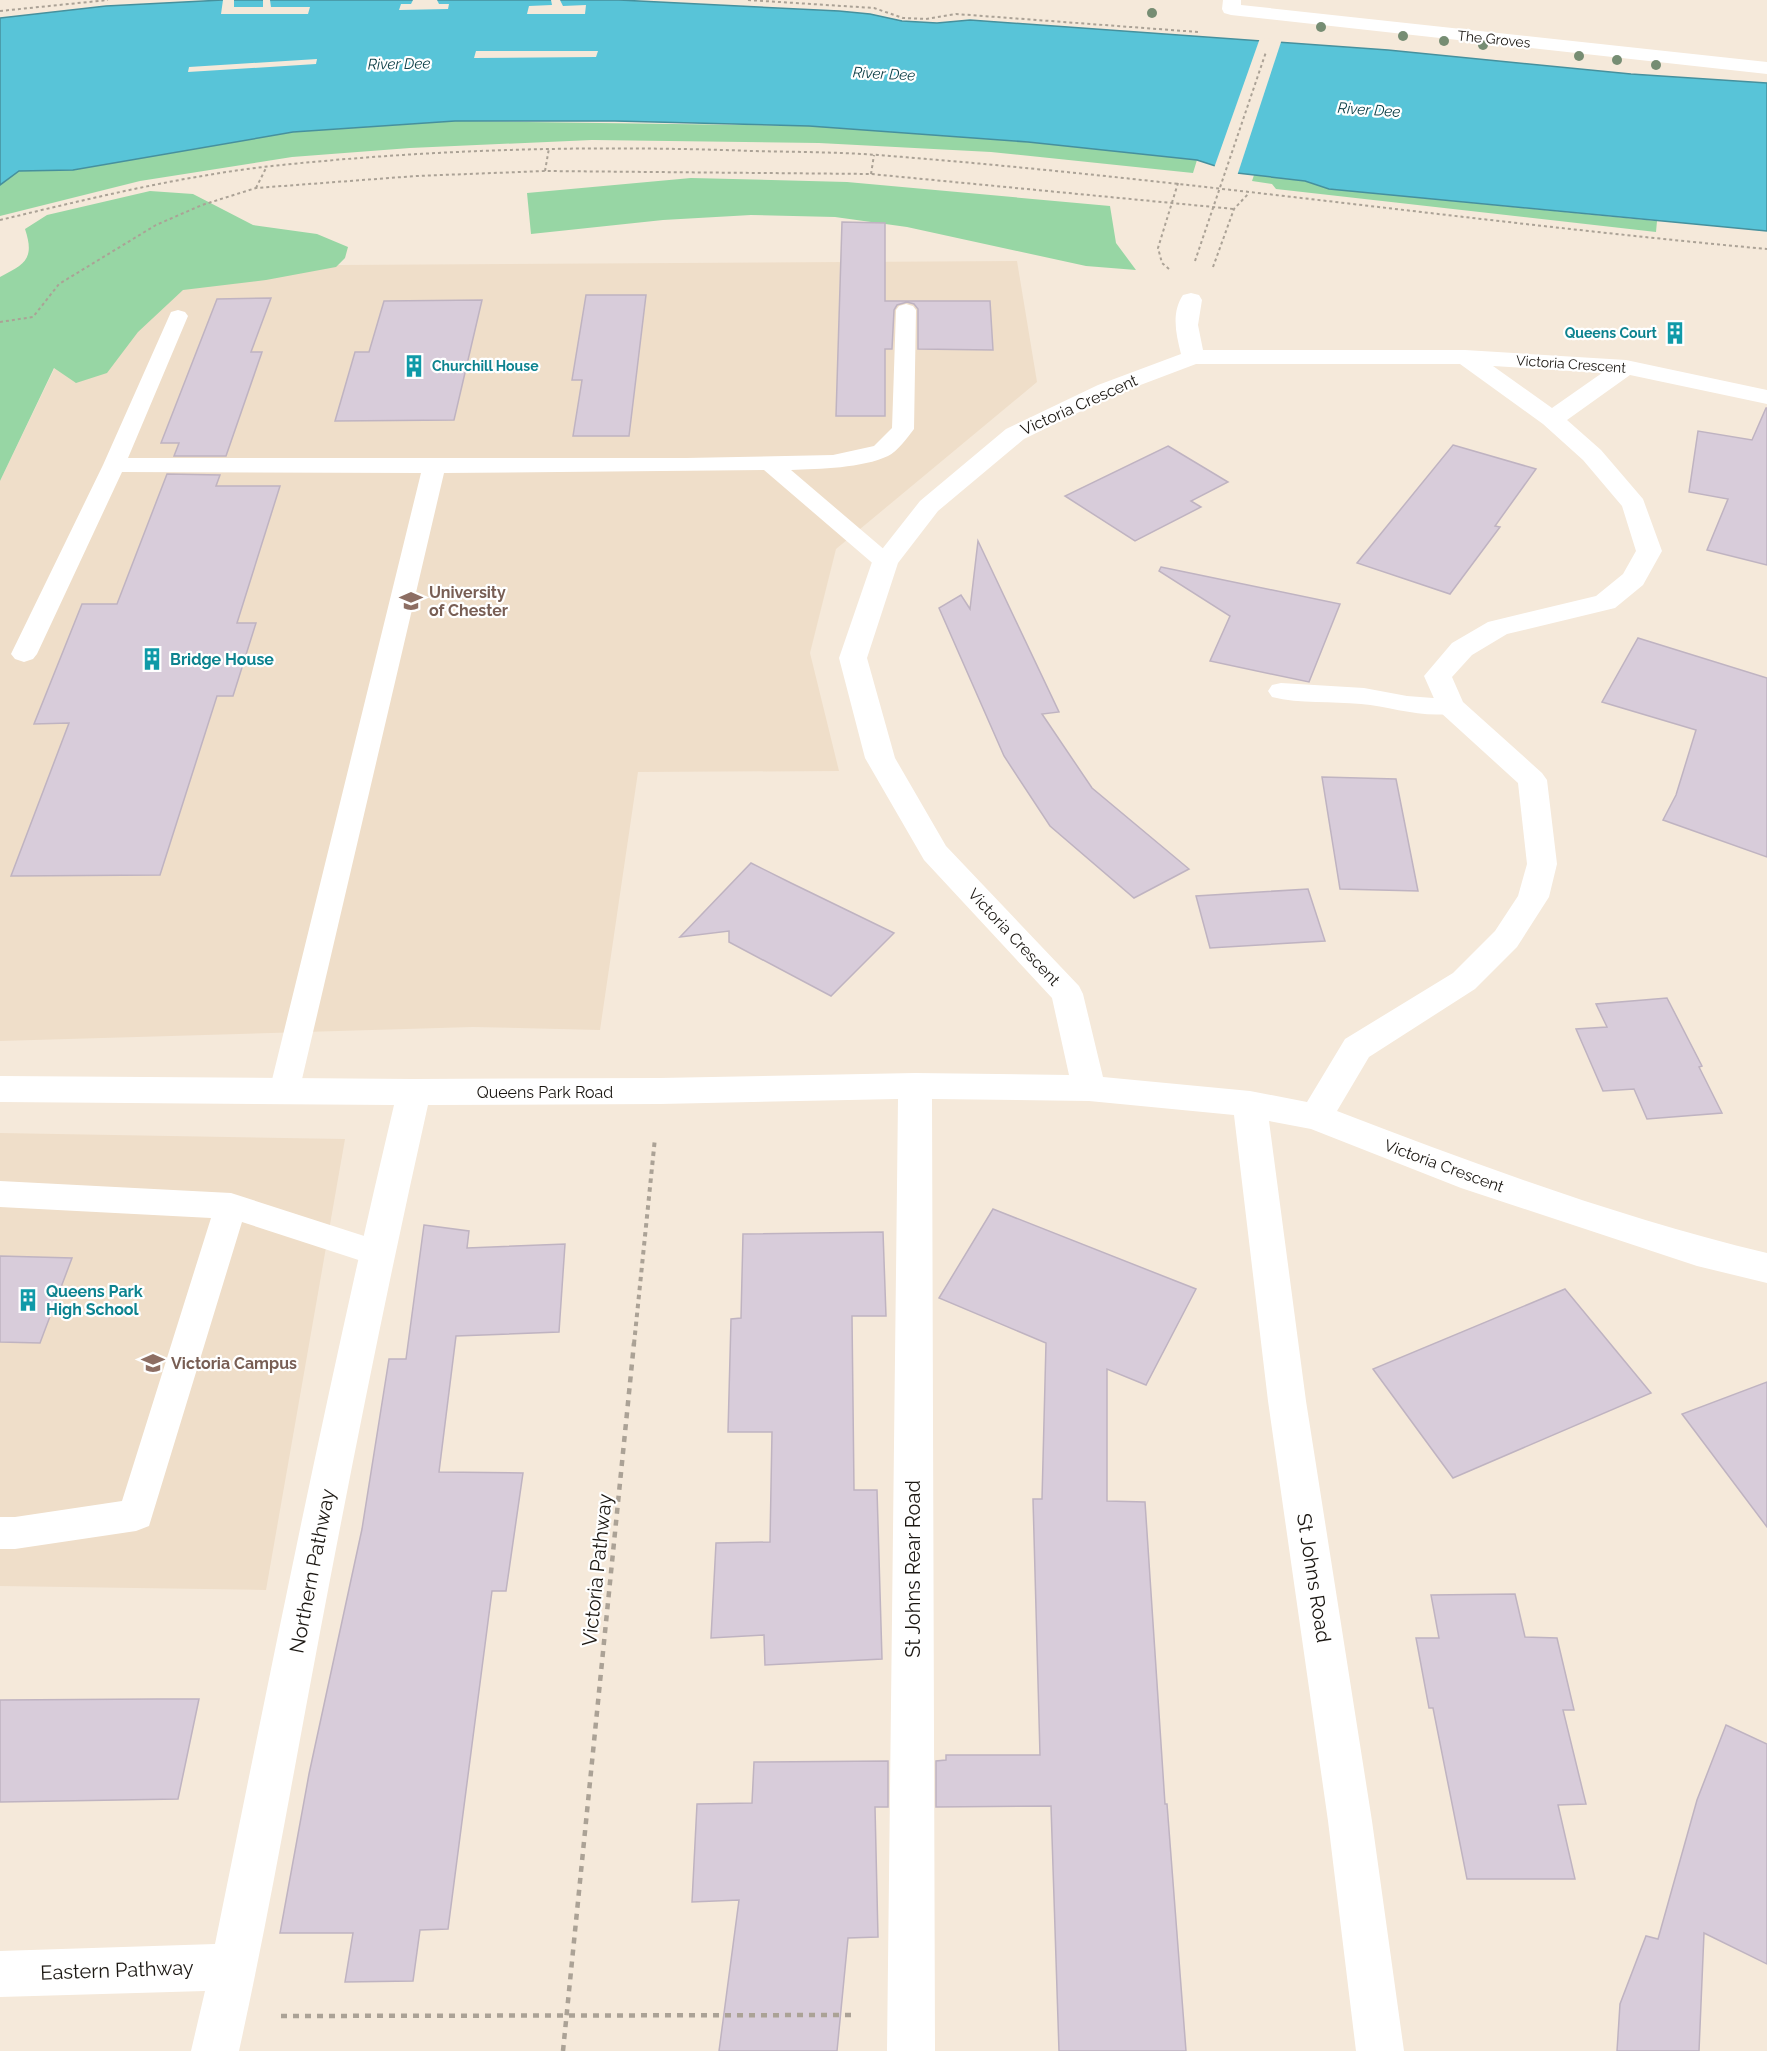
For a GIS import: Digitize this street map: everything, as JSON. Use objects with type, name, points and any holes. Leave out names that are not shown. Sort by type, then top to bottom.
[{"type":"street","name":"The Groves","points":[[1232,0],[1231,9],[1767,68]]},
{"type":"street","points":[[1191,300],[1186,325],[1193,357]]},
{"type":"street","name":"Victoria Crescent","points":[[1767,397],[1626,367],[1465,357],[1193,357],[1106,390],[1015,434],[929,506],[885,562],[853,658],[880,758],[934,853],[1067,994],[1089,1088],[1250,1104],[1316,1117],[1473,1178],[1697,1251],[1767,1268]]},
{"type":"street","points":[[1316,1117],[1357,1048],[1464,981],[1506,939],[1533,897],[1542,864],[1532,780],[1450,706],[1438,676],[1462,649],[1498,628],[1605,602],[1634,579],[1648,551],[1634,504],[1592,455],[1552,419],[1465,357]]},
{"type":"street","points":[[1552,419],[1626,367]]},
{"type":"street","name":"Queens Park Road","points":[[0,1089],[414,1092],[660,1091],[915,1086],[1089,1088]]},
{"type":"street","name":"St Johns Rear Road","points":[[910,2033],[915,1086]]},
{"type":"street","name":"Northern Pathway","points":[[219,2034],[377,1253],[414,1092]]},
{"type":"street","name":"St Johns Road","points":[[1250,1104],[1287,1401],[1350,1821],[1380,2051]]},
{"type":"street","name":"Eastern Pathway","points":[[0,1974],[234,1967]]},
{"type":"lane","points":[[114,465],[434,466],[833,462],[882,451],[903,429],[906,310]]},
{"type":"lane","points":[[24,654],[114,465],[178,316]]},
{"type":"lane","points":[[769,463],[885,562]]},
{"type":"lane","points":[[284,1092],[434,466]]},
{"type":"lane","points":[[1281,691],[1364,696],[1407,704],[1450,706]]},
{"type":"lane","points":[[0,1194],[231,1206],[377,1253]]},
{"type":"lane","points":[[0,1533],[15,1533],[135,1515],[231,1206]]},
{"type":"path","points":[[0,11],[108,0]]},
{"type":"path","points":[[1192,269],[1268,45]]},
{"type":"path","points":[[545,171],[549,148]]},
{"type":"path","points":[[0,220],[116,193],[266,167],[407,154],[549,148],[698,149],[874,155],[1178,183],[1637,237],[1767,249]]},
{"type":"path","points":[[871,174],[874,155]]},
{"type":"path","points":[[256,188],[266,167]]},
{"type":"path","points":[[0,322],[33,316],[59,284],[156,225],[202,205],[256,188],[416,176],[545,171],[871,174],[1234,209]]},
{"type":"path","points":[[1158,248],[1178,183]]},
{"type":"path","points":[[1211,272],[1234,209],[1249,193]]},
{"type":"path","name":"Victoria Pathway","points":[[563,2051],[660,1091]]},
{"type":"path","points":[[219,2034],[567,2014],[910,2033]]},
{"type":"shaded area","name":"University of Chester","points":[[1017,261],[1037,382],[836,549],[810,653],[839,771],[638,772],[600,1030],[473,1027],[0,1041],[0,481],[57,363],[182,266]]},
{"type":"shaded area","name":"Victoria Campus","points":[[0,1133],[345,1139],[266,1590],[0,1586]]},
{"type":"green space","points":[[455,121],[809,126],[1028,142],[1197,160],[1193,173],[991,152],[819,143],[592,140],[410,148],[292,157],[140,181],[0,216],[0,185],[19,171],[73,170],[293,132]]},
{"type":"green space","points":[[1254,175],[1305,181],[1330,189],[1657,221],[1656,232],[1276,189],[1272,184],[1252,181]]},
{"type":"green space","points":[[691,178],[847,182],[1110,206],[1116,243],[1136,270],[1086,266],[907,227],[835,217],[751,215],[663,220],[531,234],[527,193]]},
{"type":"green space","points":[[150,191],[193,194],[253,225],[317,234],[348,247],[345,258],[336,267],[266,280],[183,290],[138,332],[107,373],[76,383],[54,368],[0,481],[0,277],[22,264],[26,259],[29,247],[25,229],[47,215]]},
{"type":"water","name":"River Dee","points":[[223,0],[619,0],[839,11],[870,14],[902,21],[937,23],[970,20],[1388,50],[1631,74],[1767,83],[1767,231],[1329,189],[1305,181],[1237,173],[1197,160],[1028,142],[809,126],[615,121],[455,121],[293,132],[73,170],[19,171],[0,185],[0,18],[106,6]]},
{"type":"pier","points":[[223,0],[234,0],[234,7],[263,7],[263,0],[270,0],[271,7],[310,7],[308,14],[221,14]]},
{"type":"pier","points":[[413,0],[437,0],[439,4],[449,4],[448,9],[399,10],[401,4],[411,4]]},
{"type":"pier","points":[[551,0],[560,0],[563,6],[586,5],[585,14],[527,14],[529,6],[552,5]]},
{"type":"pier","points":[[1260,38],[1282,39],[1237,176],[1214,168]]},
{"type":"pier","points":[[476,51],[598,51],[596,57],[474,58]]},
{"type":"pier","points":[[317,59],[316,64],[188,72],[189,67]]},
{"type":"building","points":[[842,222],[885,223],[885,301],[990,301],[993,350],[918,349],[918,309],[914,304],[907,302],[897,305],[894,310],[892,349],[885,349],[885,416],[836,416]]},
{"type":"building","points":[[586,295],[646,295],[629,436],[573,436],[582,380],[572,380]]},
{"type":"building","points":[[271,298],[251,352],[262,352],[226,456],[174,456],[179,443],[161,443],[217,299]]},
{"type":"building","points":[[482,300],[454,420],[335,421],[355,352],[369,352],[384,301]]},
{"type":"building","points":[[1766,408],[1767,565],[1707,550],[1728,499],[1689,492],[1698,431],[1752,440]]},
{"type":"building","points":[[1453,445],[1536,469],[1495,526],[1500,527],[1450,594],[1357,563]]},
{"type":"building","points":[[1168,446],[1228,482],[1191,501],[1201,507],[1135,541],[1065,496]]},
{"type":"building","name":"Bridge House","points":[[167,474],[220,475],[216,486],[280,486],[237,623],[256,623],[233,696],[217,696],[160,875],[11,876],[69,723],[34,724],[82,604],[117,604]]},
{"type":"building","points":[[978,541],[1059,712],[1042,714],[1092,788],[1189,869],[1134,898],[1050,826],[1004,756],[939,608],[961,595],[970,609]]},
{"type":"building","points":[[1161,567],[1340,604],[1309,682],[1210,661],[1230,616],[1159,571]]},
{"type":"building","points":[[1638,638],[1767,678],[1767,857],[1663,820],[1676,795],[1696,730],[1602,702]]},
{"type":"building","points":[[1322,777],[1396,779],[1418,891],[1340,889]]},
{"type":"building","points":[[751,863],[894,933],[831,996],[729,942],[729,931],[680,937]]},
{"type":"building","points":[[1308,889],[1325,941],[1210,948],[1196,896]]},
{"type":"building","points":[[1667,998],[1702,1066],[1699,1067],[1722,1113],[1647,1119],[1634,1089],[1603,1091],[1576,1029],[1607,1027],[1596,1004]]},
{"type":"building","points":[[993,1209],[1196,1289],[1146,1385],[1107,1369],[1107,1501],[1145,1502],[1165,1804],[1167,1804],[1186,2051],[1059,2051],[1051,1806],[936,1807],[936,1761],[946,1760],[946,1755],[1040,1755],[1033,1499],[1042,1499],[1046,1343],[939,1298]]},
{"type":"building","points":[[424,1225],[469,1231],[467,1248],[565,1244],[559,1332],[456,1336],[439,1472],[523,1473],[506,1591],[492,1591],[448,1929],[420,1930],[413,1981],[345,1982],[353,1933],[280,1933],[309,1774],[362,1529],[389,1359],[406,1359]]},
{"type":"building","points":[[883,1232],[886,1316],[852,1316],[854,1490],[877,1490],[882,1659],[765,1665],[764,1635],[711,1638],[716,1543],[770,1542],[772,1432],[728,1432],[731,1319],[741,1318],[743,1234]]},
{"type":"building","name":"Queens Park High School","points":[[0,1256],[72,1258],[40,1343],[0,1342]]},
{"type":"building","points":[[1565,1289],[1651,1393],[1453,1478],[1373,1369]]},
{"type":"building","points":[[1767,1382],[1767,1527],[1682,1414]]},
{"type":"building","points":[[1515,1594],[1525,1637],[1557,1638],[1574,1710],[1563,1710],[1586,1804],[1558,1805],[1575,1879],[1467,1879],[1433,1708],[1429,1708],[1416,1638],[1439,1638],[1431,1595]]},
{"type":"building","points":[[199,1699],[178,1799],[0,1802],[0,1700]]},
{"type":"building","points":[[1726,1725],[1767,1744],[1767,1964],[1704,1933],[1699,2051],[1617,2051],[1620,2004],[1646,1936],[1658,1939],[1697,1800]]},
{"type":"building","points":[[888,1761],[888,1807],[875,1807],[878,1937],[848,1938],[837,2051],[719,2051],[739,1900],[692,1902],[697,1804],[752,1803],[754,1762]]},
{"type":"place","name":"Queens Court","points":[[1675,333]]},
{"type":"place","name":"Churchill House","points":[[414,366]]},
{"type":"place","name":"University of Chester","points":[[411,601]]},
{"type":"place","name":"Bridge House","points":[[152,659]]},
{"type":"place","name":"Queens Park High School","points":[[28,1300]]},
{"type":"place","name":"Victoria Campus","points":[[153,1363]]}]
